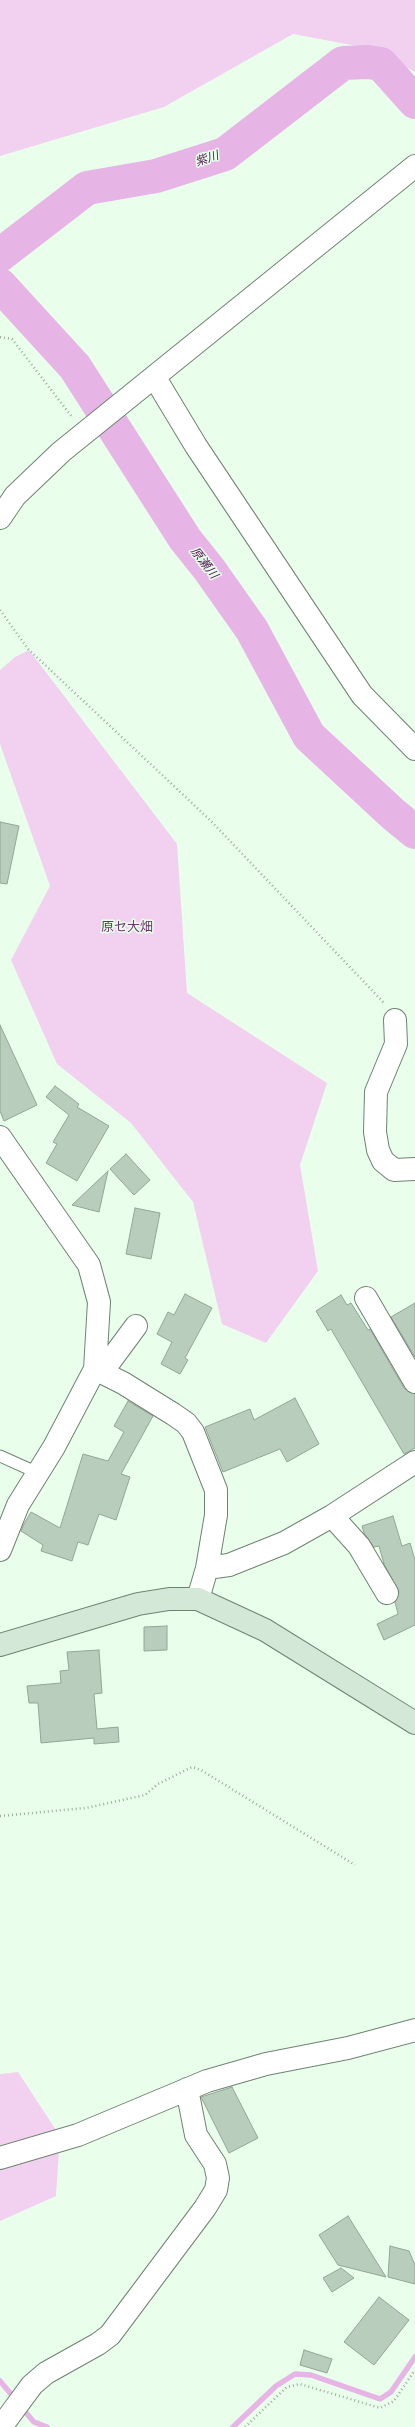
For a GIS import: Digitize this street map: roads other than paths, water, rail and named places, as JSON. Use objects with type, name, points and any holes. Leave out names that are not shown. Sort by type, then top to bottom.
[{"type":"street","points":[[0,518],[15,496],[38,473],[415,166]]},
{"type":"street","points":[[152,380],[353,683],[362,695],[415,749]]},
{"type":"street","points":[[394,1020],[396,1044],[376,1092],[375,1132],[378,1150],[383,1161],[394,1170],[415,1169]]},
{"type":"street","points":[[0,1137],[89,1265],[99,1302],[98,1370]]},
{"type":"street","points":[[366,1298],[415,1382]]},
{"type":"street","points":[[0,1550],[18,1505],[54,1447],[98,1370],[136,1326]]},
{"type":"street","points":[[98,1370],[123,1383],[186,1423],[193,1432],[216,1490],[216,1515],[207,1568],[198,1599]]},
{"type":"street","points":[[207,1568],[229,1565],[284,1544],[332,1516],[415,1462]]},
{"type":"street","points":[[332,1516],[359,1546],[386,1593]]},
{"type":"street","points":[[0,1645],[138,1604],[169,1599],[198,1599],[265,1630],[415,1723]]},
{"type":"street","points":[[0,2158],[78,2135],[207,2081],[266,2064],[348,2048],[415,2030]]},
{"type":"street","points":[[1,2427],[32,2385],[46,2373],[98,2344],[110,2335],[205,2208],[216,2190],[218,2178],[215,2164],[196,2135],[186,2089]]},
{"type":"lane","points":[[0,1456],[38,1473]]},
{"type":"waterway","name":"紫川","points":[[0,255],[87,188],[156,176],[225,154],[343,63],[368,62],[381,64],[415,102]]},
{"type":"waterway","name":"原瀬川","points":[[0,285],[75,367],[185,539],[209,569],[252,630],[309,736],[393,814],[415,832]]},
{"type":"waterway","points":[[233,2427],[276,2386],[295,2374],[311,2375],[380,2399],[391,2392],[415,2357]]},
{"type":"waterway","points":[[0,2381],[16,2400]]},
{"type":"waterway","points":[[21,2407],[34,2422],[47,2427]]},
{"type":"district","name":"原セ大畑","points":[[127,927]]}]
